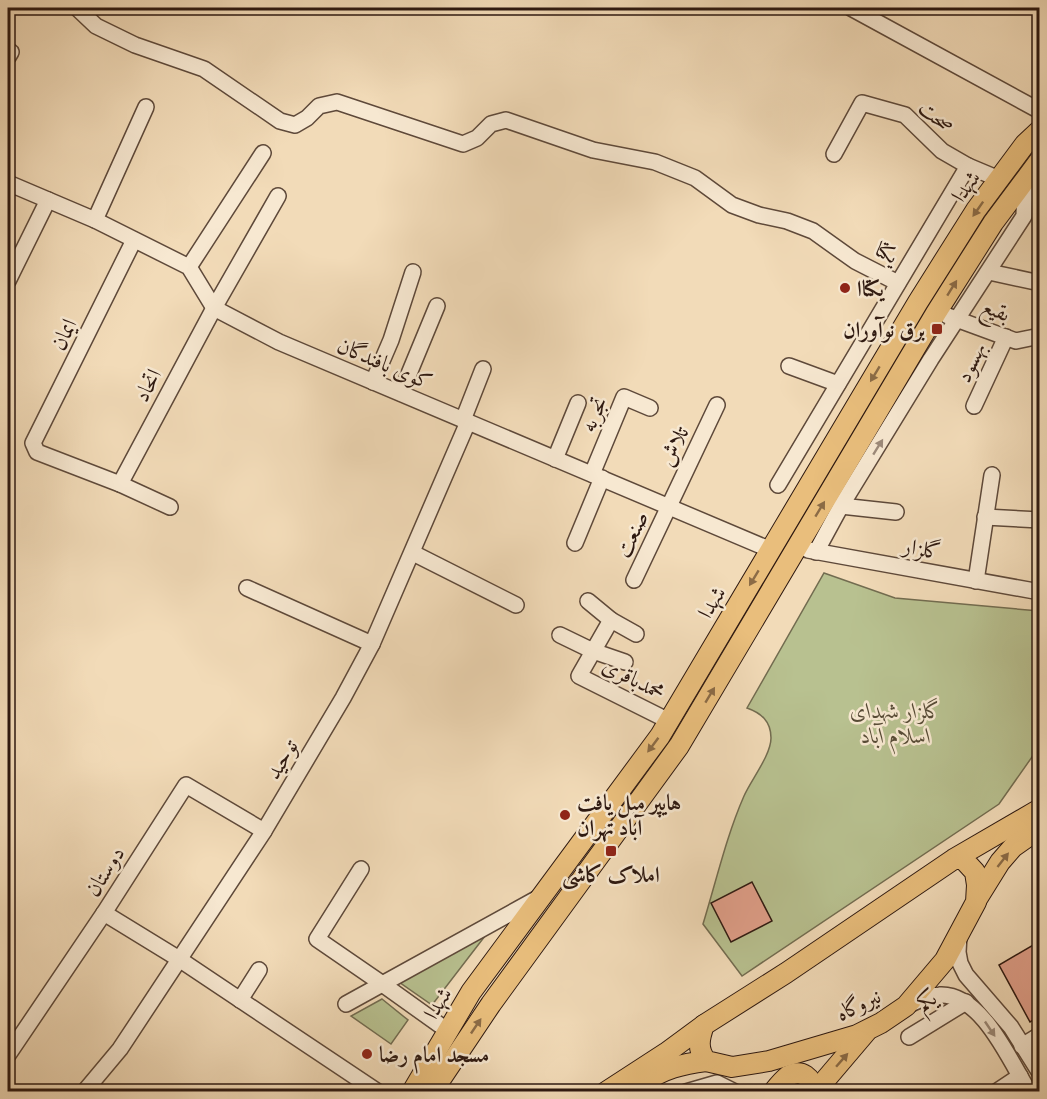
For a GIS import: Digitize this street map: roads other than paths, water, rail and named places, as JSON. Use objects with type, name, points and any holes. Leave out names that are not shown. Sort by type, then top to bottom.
[{"type":"main road","name":"شهدا","points":[[412,1092],[484,973],[660,736],[918,302],[976,210],[1025,144],[1040,130]]},
{"type":"main road","name":"شهدا","points":[[432,1092],[504,986],[679,746],[806,550],[936,313],[993,223],[1032,183],[1040,160]]},
{"type":"main road","name":"نیروگاه","points":[[631,1092],[656,1074],[704,1025],[786,974],[954,859],[1039,813]]},
{"type":"main road","name":"نیروگاه","points":[[606,1092],[670,1060],[706,1061],[732,1067],[769,1061],[857,1035],[906,1006],[945,960],[1000,862],[1039,813]]},
{"type":"main road","name":"نیروگاه","points":[[954,859],[963,860],[975,872],[976,902]]},
{"type":"main road","points":[[484,973],[504,986]]},
{"type":"main road","points":[[704,1025],[699,1045],[700,1054],[706,1061]]},
{"type":"main road","points":[[814,1092],[869,1029]]},
{"type":"main road","points":[[732,1067],[758,1073],[768,1079],[774,1091],[787,1077],[797,1073],[806,1075],[811,1080],[814,1092]]},
{"type":"street","name":"یکتا","points":[[77,8],[96,26],[135,45],[204,69],[280,121],[295,125],[307,118],[319,106],[337,102],[463,144],[477,138],[491,124],[506,120],[593,150],[655,162],[695,177],[732,205],[813,231],[855,261],[898,283]]},
{"type":"street","points":[[851,8],[1040,111]]},
{"type":"street","name":"صحت","points":[[834,154],[862,103],[905,115],[942,151],[968,166],[999,179]]},
{"type":"street","points":[[95,220],[146,107]]},
{"type":"street","points":[[189,267],[263,153]]},
{"type":"street","points":[[778,485],[968,166]]},
{"type":"street","points":[[8,183],[95,220],[189,267],[214,308]]},
{"type":"street","points":[[806,550],[841,506],[1024,216],[1025,202],[1032,183]]},
{"type":"street","name":"اتحاد","points":[[120,484],[214,308],[278,196]]},
{"type":"street","points":[[8,280],[48,200]]},
{"type":"street","name":"ایمان","points":[[120,484],[37,452],[33,443],[135,240]]},
{"type":"street","points":[[373,382],[391,340],[413,272]]},
{"type":"street","points":[[989,272],[1040,283]]},
{"type":"street","points":[[401,393],[437,306]]},
{"type":"street","name":"کوی بافندگان","points":[[214,308],[279,342],[771,550]]},
{"type":"street","name":"بقیع","points":[[936,313],[1016,341],[1040,336]]},
{"type":"street","name":"بهسود","points":[[974,406],[1006,337]]},
{"type":"street","points":[[789,366],[838,384]]},
{"type":"street","name":"توحید","points":[[84,1092],[120,1049],[264,831],[343,698],[372,644],[413,553],[483,369]]},
{"type":"street","name":"تجربه","points":[[597,476],[624,397],[650,408]]},
{"type":"street","points":[[555,459],[578,403]]},
{"type":"street","name":"تلاش","points":[[669,507],[717,405]]},
{"type":"street","points":[[976,581],[992,475]]},
{"type":"street","points":[[575,543],[597,476]]},
{"type":"street","points":[[120,484],[170,507]]},
{"type":"street","points":[[841,506],[896,512]]},
{"type":"street","name":"صنعت","points":[[634,580],[669,507]]},
{"type":"street","points":[[986,517],[1040,520]]},
{"type":"street","name":"گلزار","points":[[806,550],[1040,592]]},
{"type":"street","points":[[413,553],[516,605]]},
{"type":"street","points":[[247,588],[372,644]]},
{"type":"street","points":[[588,601],[611,620],[636,634]]},
{"type":"street","points":[[593,651],[611,620]]},
{"type":"street","points":[[560,635],[593,651],[625,662]]},
{"type":"street","name":"محمدباقری","points":[[593,651],[579,676],[669,721]]},
{"type":"street","name":"دوستان","points":[[8,1055],[104,913],[186,784],[264,831]]},
{"type":"street","points":[[361,869],[317,939],[448,1031]]},
{"type":"street","points":[[346,1004],[542,896]]},
{"type":"street","points":[[104,913],[179,959],[378,1092]]},
{"type":"street","points":[[959,935],[958,952],[966,975],[994,1006],[1040,1073]]},
{"type":"street","points":[[240,1000],[259,970]]},
{"type":"street","points":[[906,1006],[928,996],[940,994],[954,996],[966,1002],[986,1022],[1029,1092]]},
{"type":"street","name":"یکم","points":[[909,1037],[966,1002]]},
{"type":"street","points":[[1022,1046],[1040,1035]]},
{"type":"street","points":[[996,1092],[1020,1076]]},
{"type":"street","points":[[686,1092],[717,1083],[735,1092]]},
{"type":"place","name":"یکتاا","points":[[845,288]]},
{"type":"place","name":"برق نوآوران","points":[[937,329]]},
{"type":"place","name":"هایپر مبل یافت آباد تهران","points":[[565,815]]},
{"type":"place","name":"املاک کاشی","points":[[611,851]]},
{"type":"place","name":"مسجد امام رضا","points":[[367,1054]]},
{"type":"park label","name":"گلزار شهدای اسلام آباد","points":[[896,722]]}]
